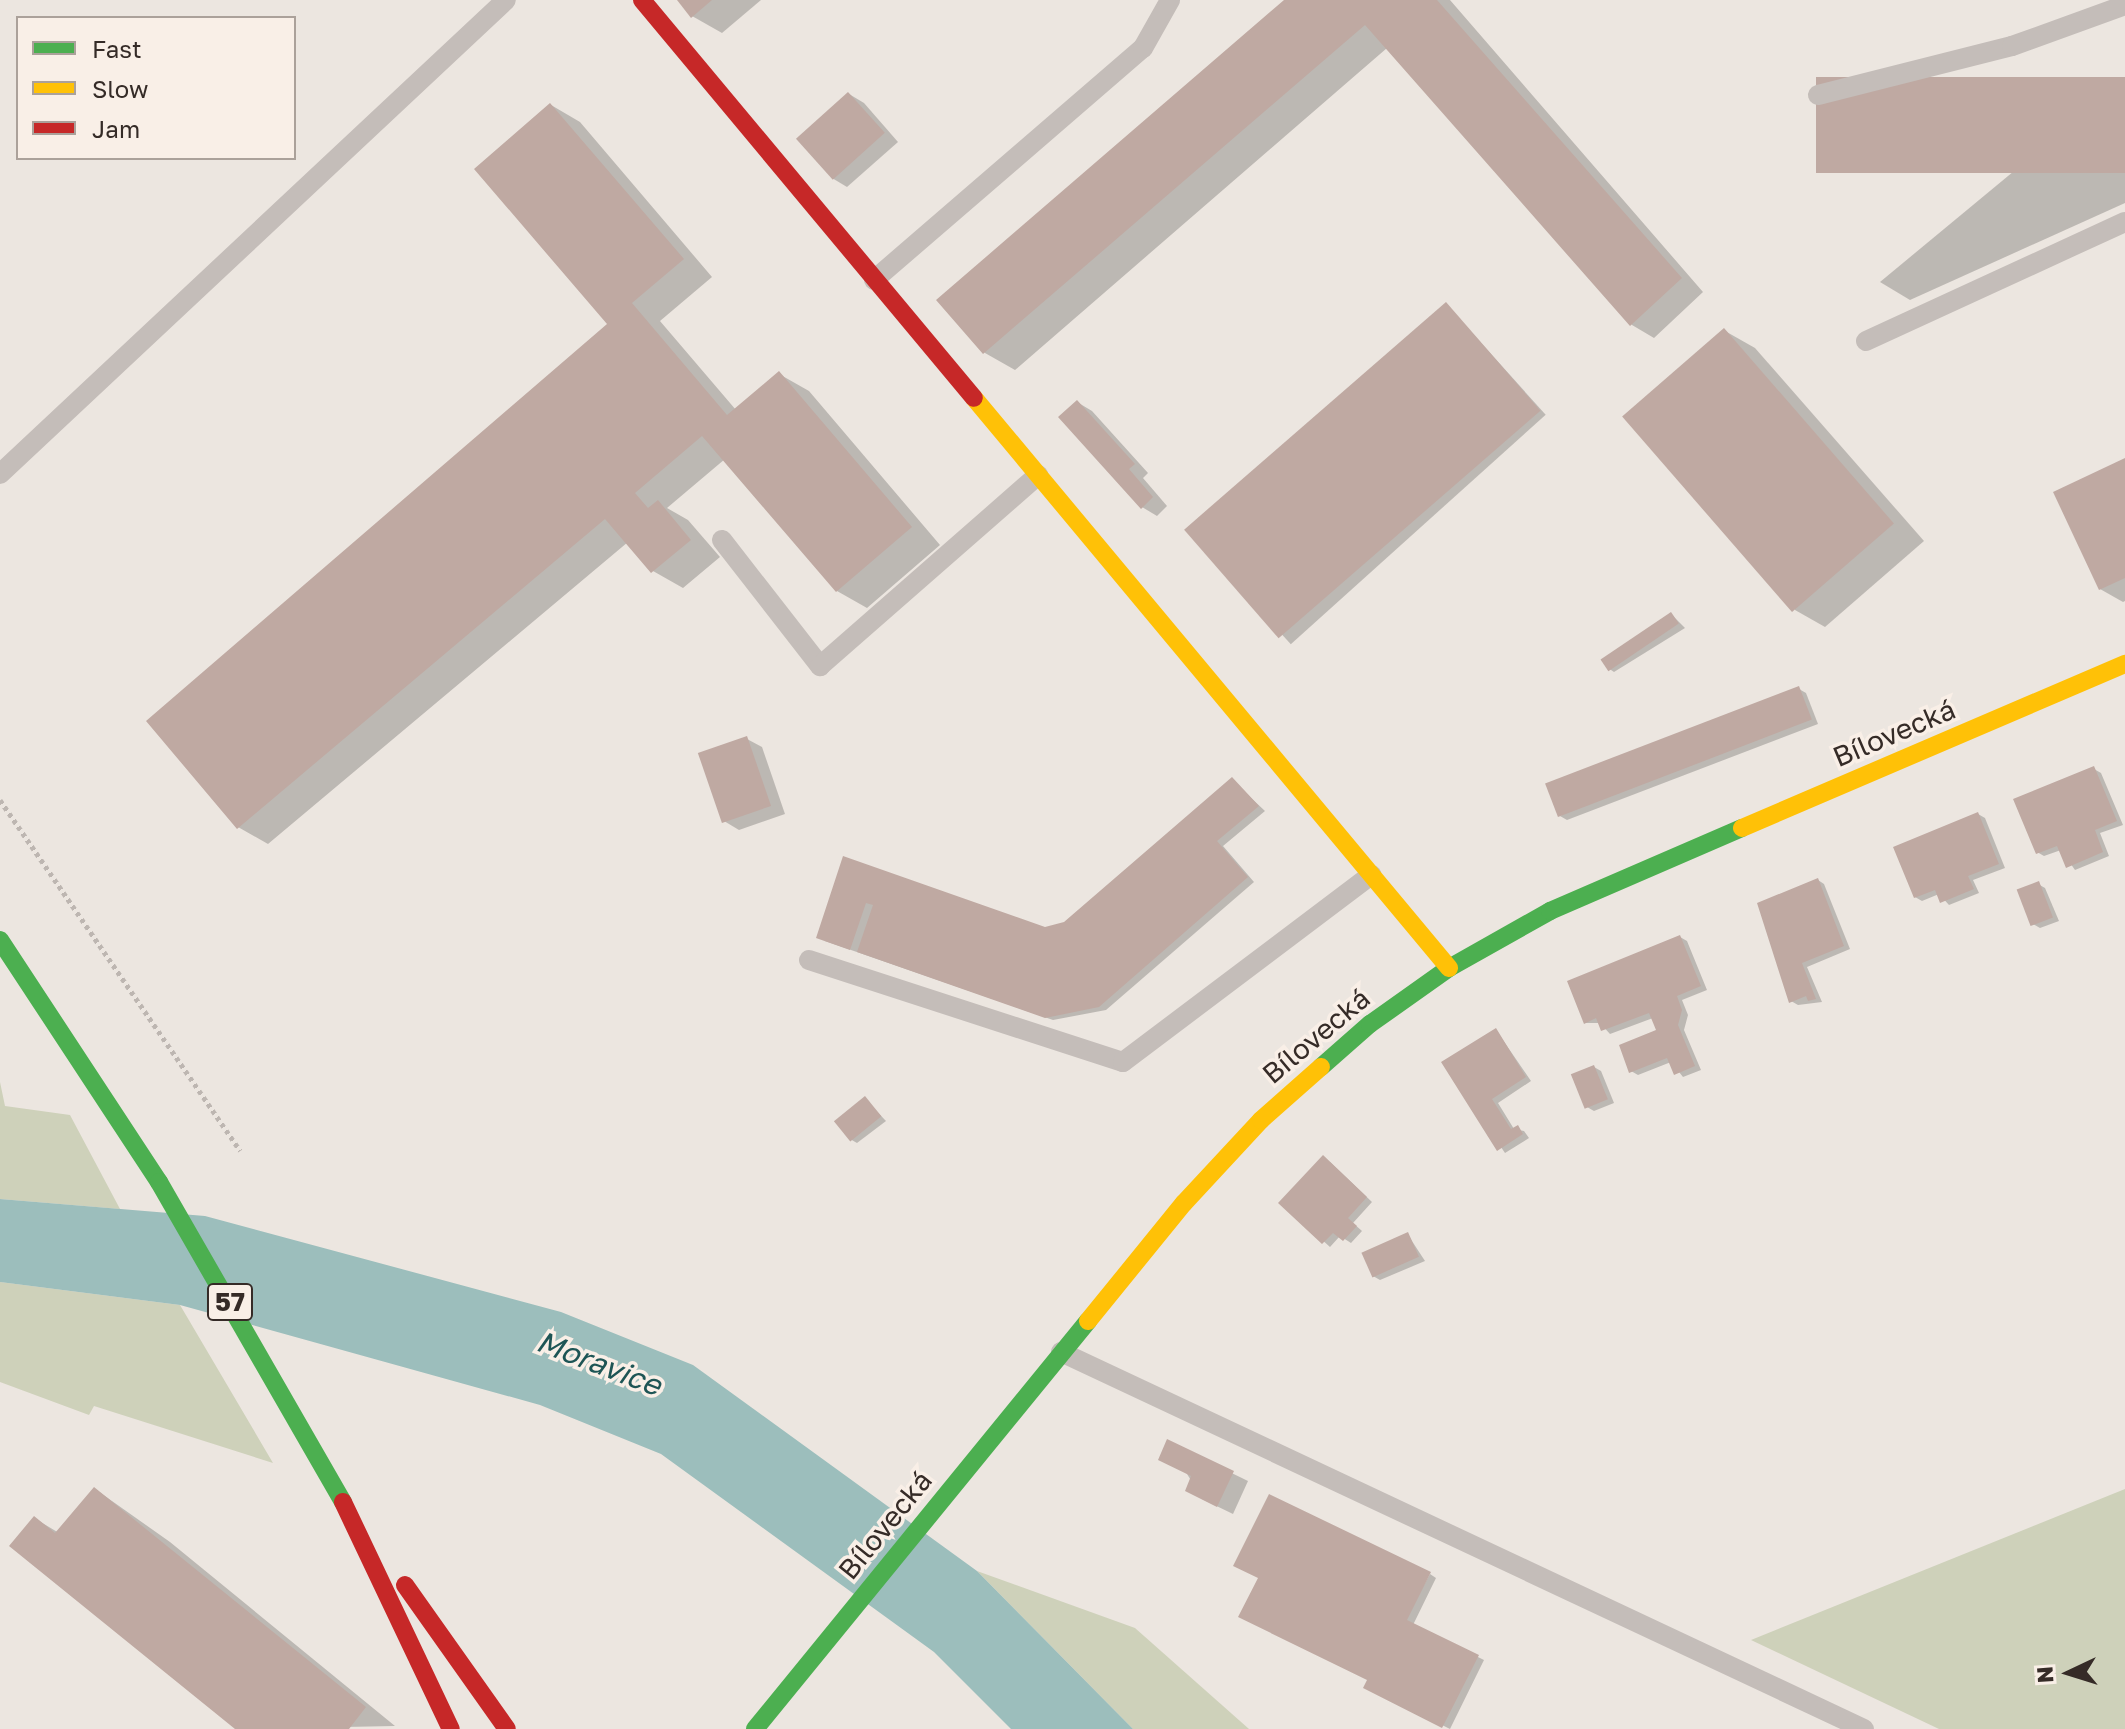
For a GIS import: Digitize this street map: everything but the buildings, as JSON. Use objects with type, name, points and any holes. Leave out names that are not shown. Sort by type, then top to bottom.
[{"type":"main road","points":[[642,0],[1449,968]]},
{"type":"main road","name":"Bílovecká","points":[[755,1729],[1061,1352],[1261,1120],[1336,1051],[1449,968],[1515,929],[1614,881],[2125,664]]},
{"type":"main road","name":"57","points":[[0,940],[117,1118],[337,1489],[507,1729]]},
{"type":"main road","name":"57","points":[[337,1489],[451,1729]]},
{"type":"lane","points":[[0,474],[506,0]]},
{"type":"lane","points":[[874,280],[1143,48],[1170,0]]},
{"type":"lane","points":[[1818,95],[2012,46],[2125,5]]},
{"type":"lane","points":[[1866,341],[2125,222]]},
{"type":"lane","points":[[722,540],[820,666],[1038,475]]},
{"type":"lane","points":[[809,960],[1123,1062],[1371,875]]},
{"type":"lane","points":[[1061,1352],[1864,1729]]},
{"type":"path","points":[[0,800],[240,1151]]},
{"type":"green space","points":[[0,1082],[5,1106],[70,1115],[120,1209],[0,1199]]},
{"type":"green space","points":[[0,1282],[180,1305],[273,1463],[94,1406],[89,1415],[0,1382]]},
{"type":"green space","points":[[2125,1489],[2125,1729],[1939,1729],[1751,1640]]},
{"type":"green space","points":[[977,1571],[1135,1628],[1249,1729],[1133,1729]]},
{"type":"water","name":"Moravice","points":[[0,1199],[205,1216],[561,1312],[693,1365],[977,1571],[1133,1729],[1011,1729],[934,1652],[661,1454],[540,1405],[180,1305],[0,1282]]},
{"type":"traffic: fast","points":[[1321,1067],[1370,1024],[1449,968],[1550,911],[1742,828]]},
{"type":"traffic: fast","points":[[0,940],[159,1182],[343,1502]]},
{"type":"traffic: fast","points":[[755,1729],[1088,1321]]},
{"type":"traffic: slow","points":[[974,398],[1449,968]]},
{"type":"traffic: slow","points":[[1742,828],[2125,664]]},
{"type":"traffic: slow","points":[[1088,1321],[1184,1203],[1261,1120],[1321,1067]]},
{"type":"traffic: jam","points":[[642,0],[974,398]]},
{"type":"traffic: jam","points":[[343,1502],[451,1729]]},
{"type":"traffic: jam","points":[[405,1585],[507,1729]]}]
